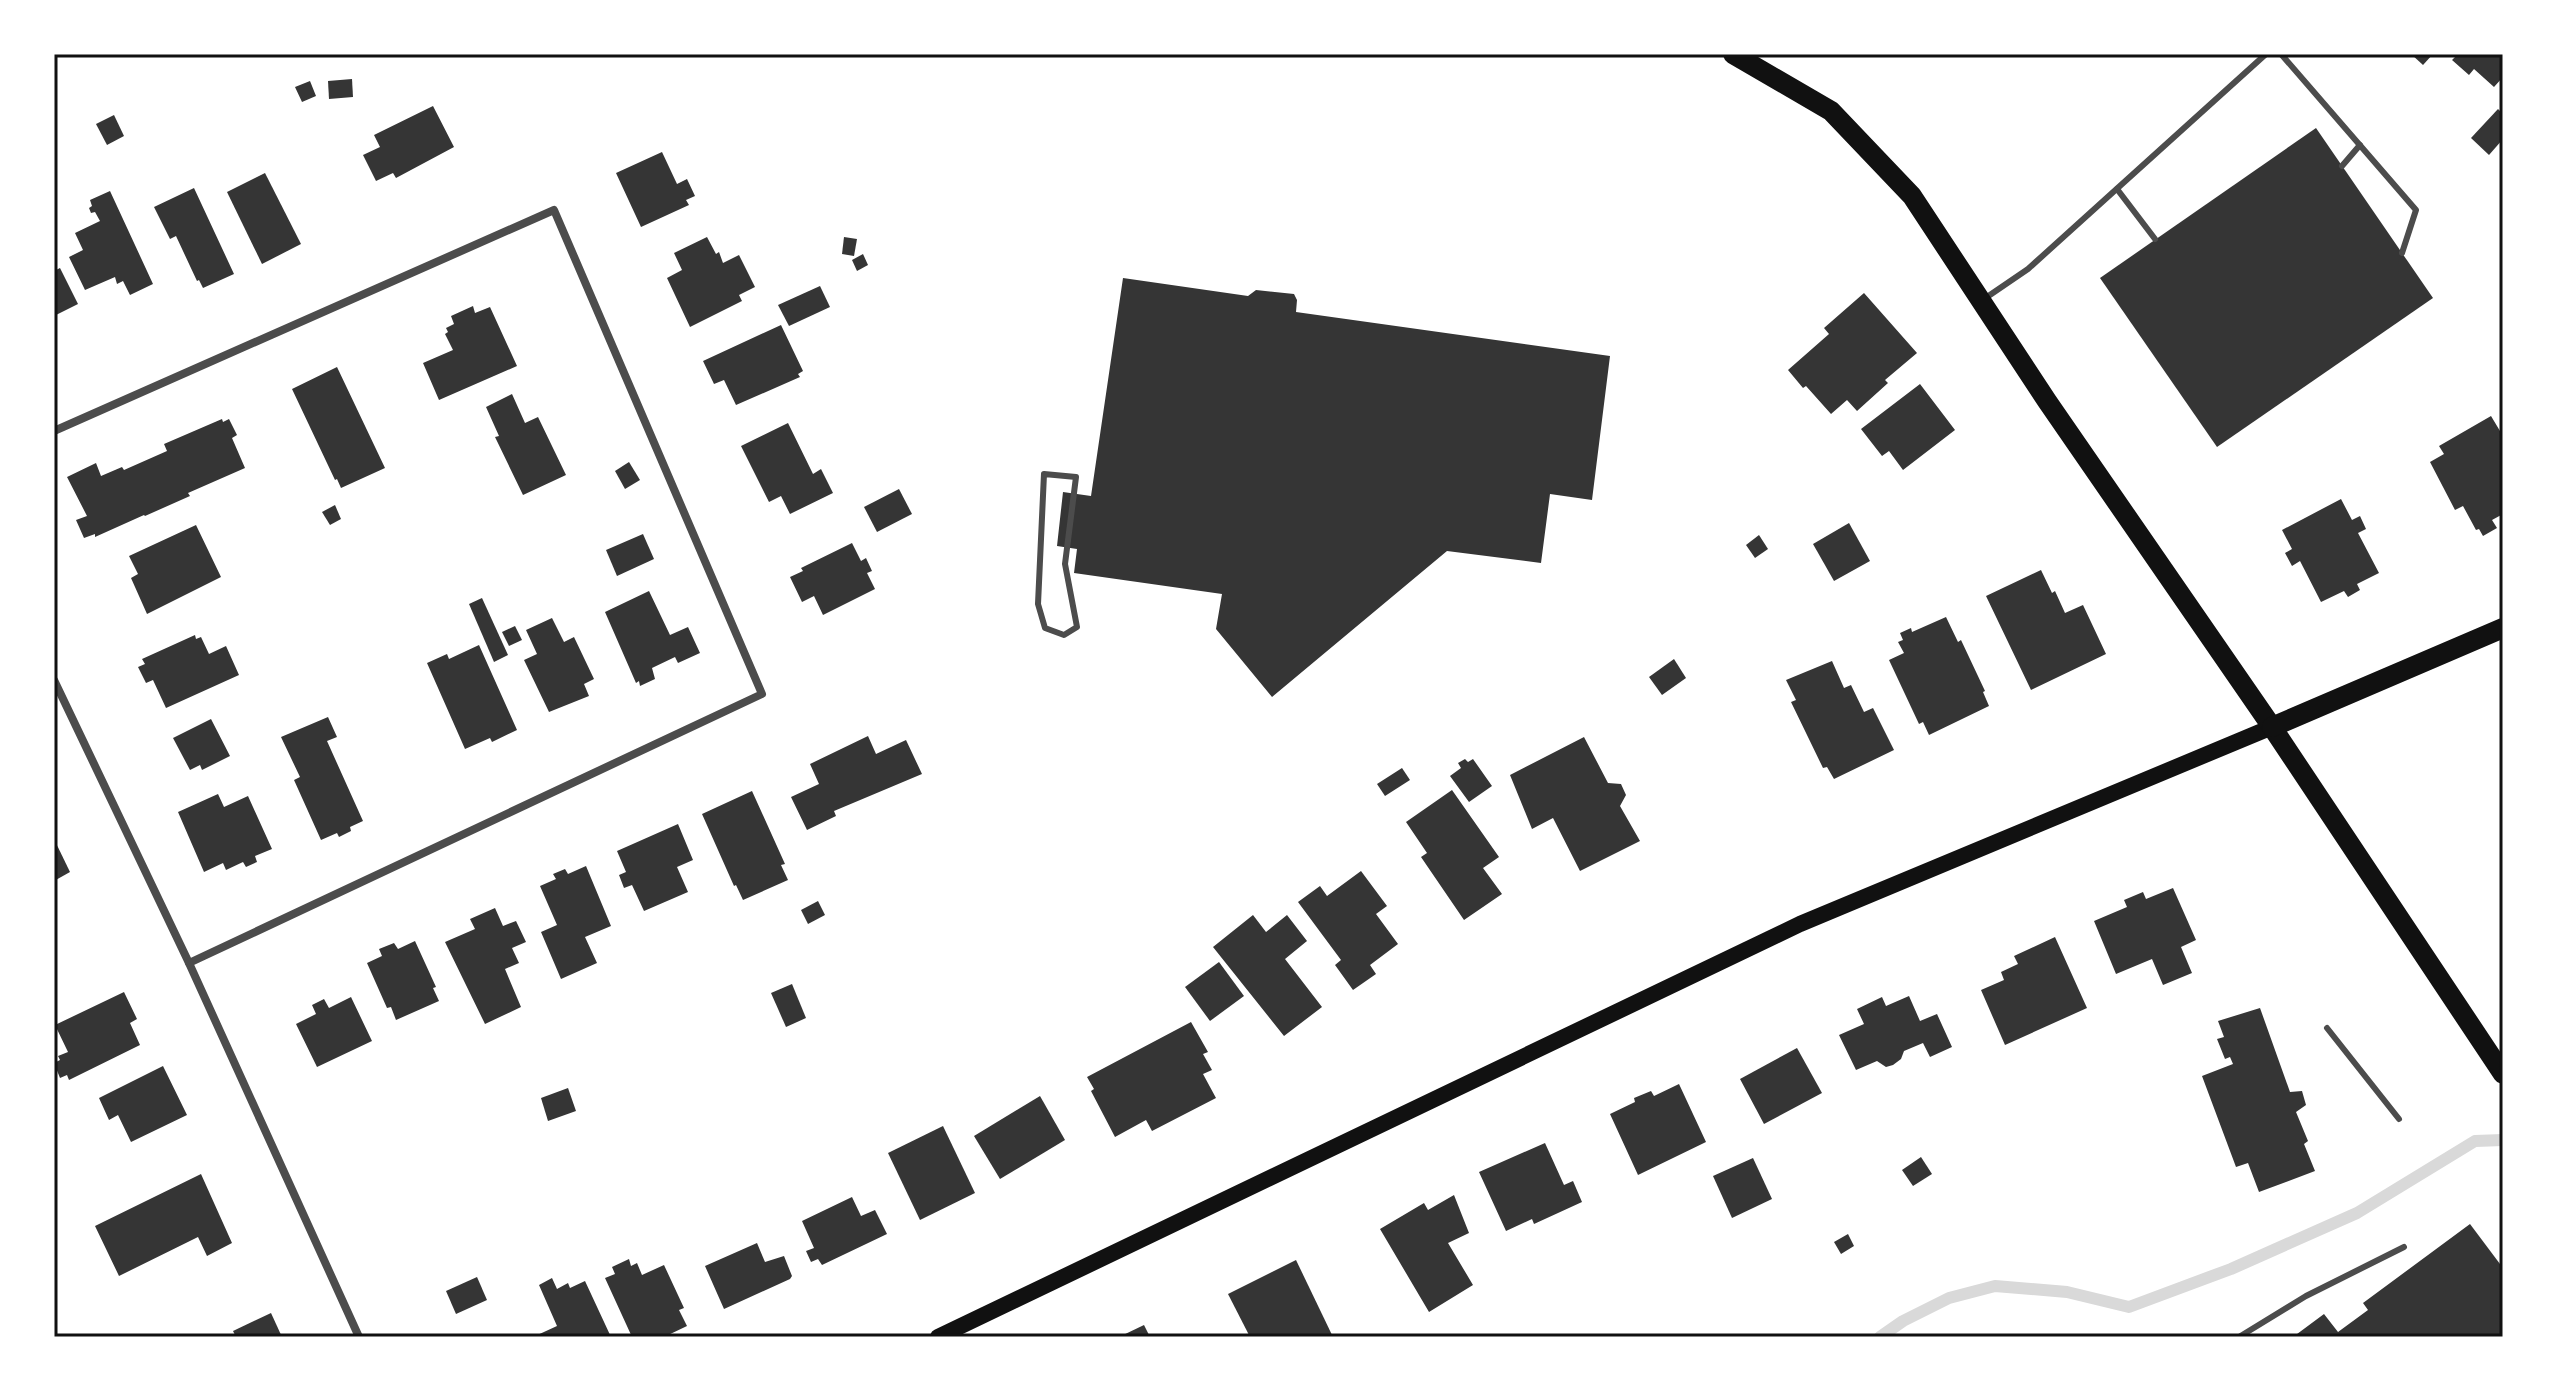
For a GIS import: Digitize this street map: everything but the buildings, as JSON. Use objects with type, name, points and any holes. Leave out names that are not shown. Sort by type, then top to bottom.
[{"type":"main road","points":[[1733,54],[1831,111],[1912,196],[2047,401],[2272,727],[2503,1074]]},
{"type":"main road","points":[[938,1337],[1800,924],[2503,628]]},
{"type":"street","points":[[54,431],[554,210],[762,694],[189,963]]},
{"type":"street","points":[[54,680],[189,963],[359,1337]]},
{"type":"lane","points":[[1981,301],[2028,269],[2266,54]]},
{"type":"lane","points":[[2281,54],[2416,210],[2402,253]]},
{"type":"lane","points":[[2342,166],[2360,145]]},
{"type":"lane","points":[[2117,189],[2155,239]]},
{"type":"lane","points":[[1044,474],[1076,477],[1065,564],[1077,627],[1064,635],[1045,628],[1038,604],[1044,474]]},
{"type":"lane","points":[[2327,1028],[2399,1119]]},
{"type":"lane","points":[[2239,1337],[2306,1296],[2404,1247]]},
{"type":"waterway","points":[[1880,1337],[1903,1321],[1949,1298],[1995,1286],[2067,1292],[2129,1307],[2231,1269],[2357,1213],[2475,1141],[2503,1140]]}]
